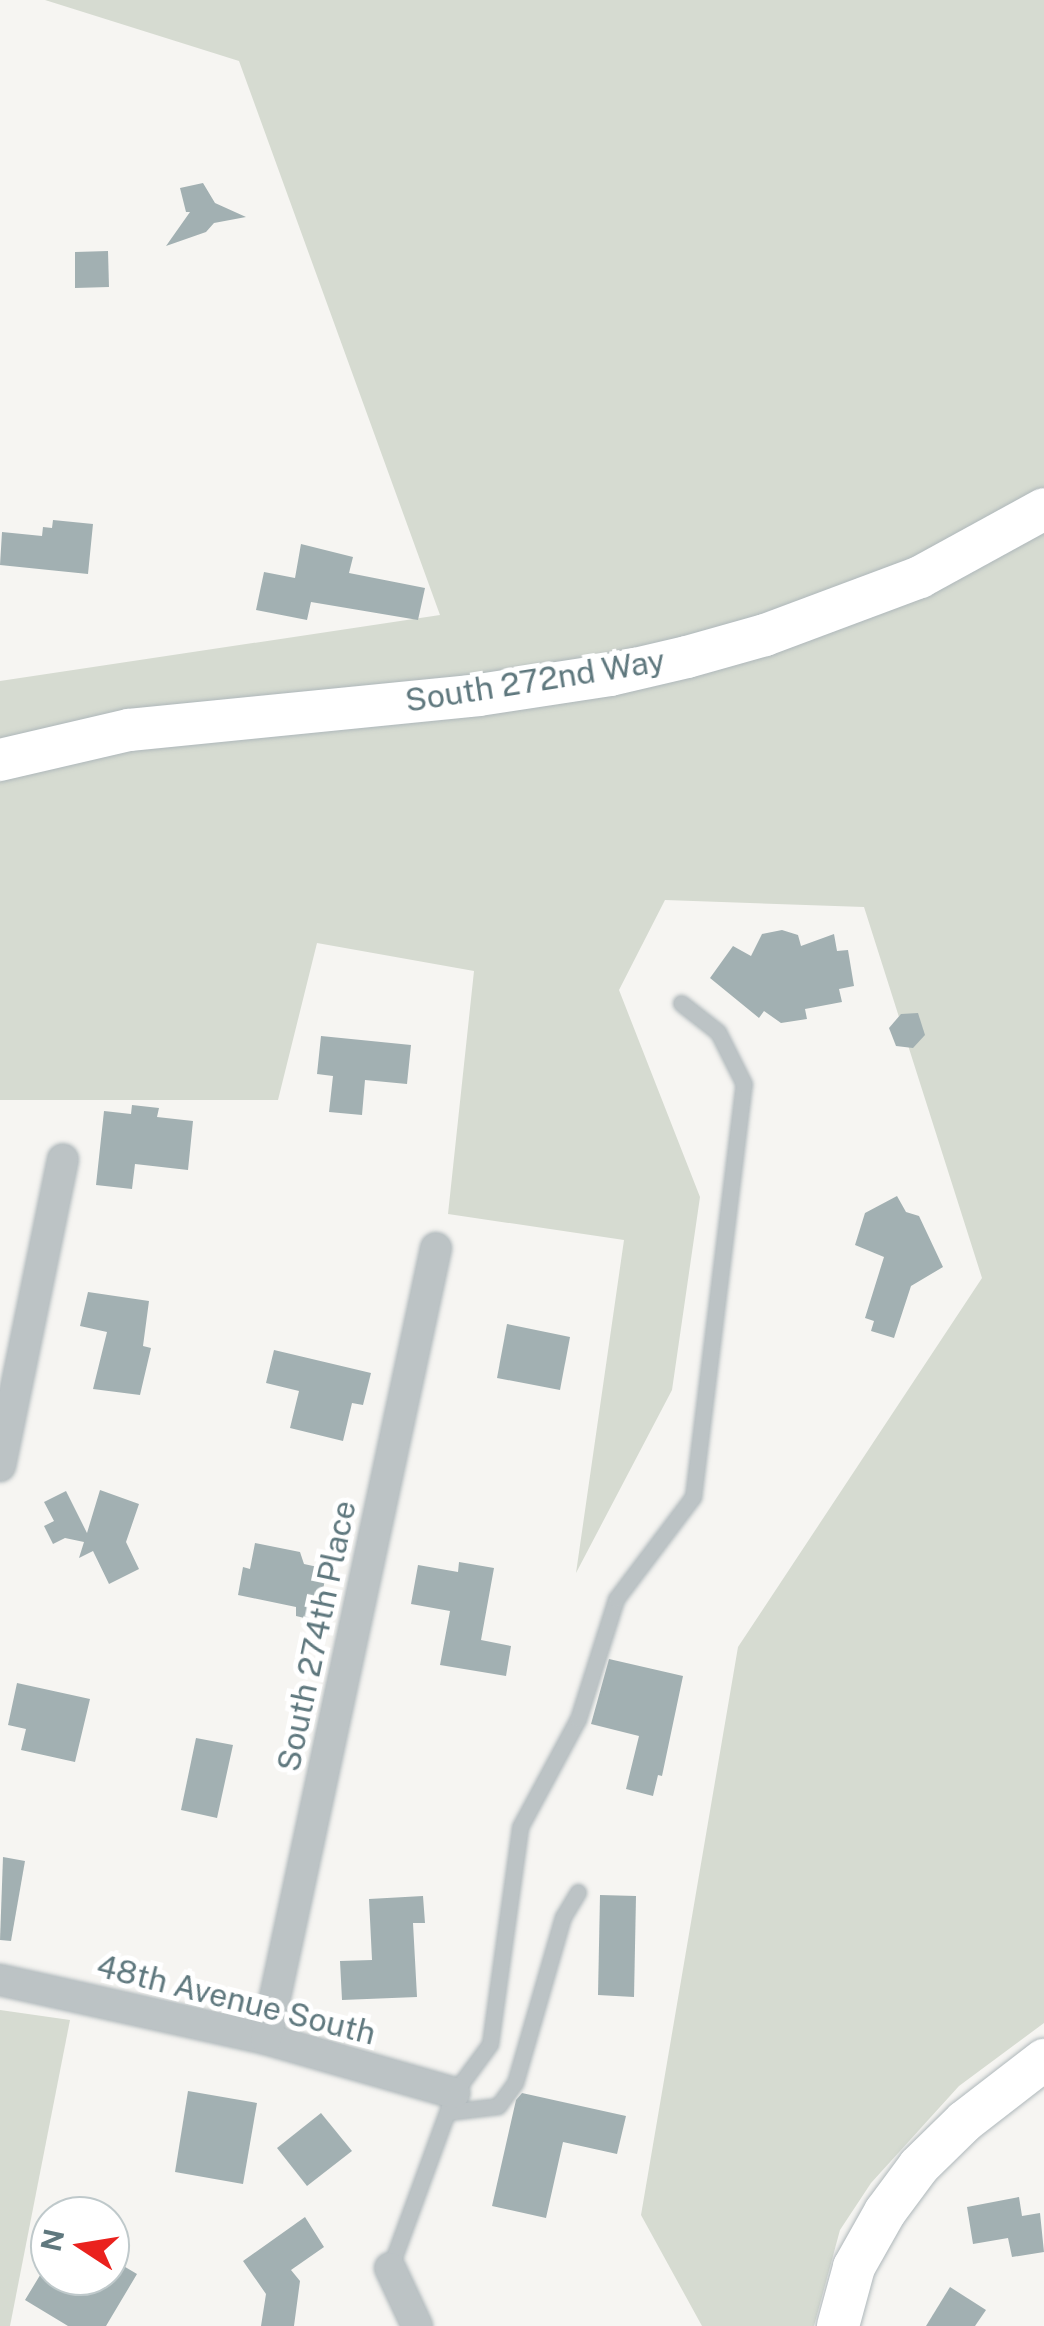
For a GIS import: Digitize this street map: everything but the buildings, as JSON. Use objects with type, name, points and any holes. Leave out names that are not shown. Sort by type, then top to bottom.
[{"type":"main road","name":"South 272nd Way","points":[[0,760],[130,730],[479,695],[687,658],[764,635],[920,577],[1044,509]]},
{"type":"main road","points":[[838,2326],[854,2266],[885,2212],[919,2166],[965,2121],[1044,2060]]},
{"type":"street","points":[[0,1466],[63,1160]]},
{"type":"street","name":"South 274th Place","points":[[266,2039],[436,1248]]},
{"type":"street","name":"48th Avenue South","points":[[0,1980],[266,2039],[451,2103]]},
{"type":"street","points":[[390,2268],[417,2326]]},
{"type":"lane","points":[[390,2268],[451,2103],[490,2044],[520,1827],[578,1719],[616,1599],[694,1497],[744,1084],[718,1032],[681,1003]]},
{"type":"lane","points":[[451,2103],[498,2106],[515,2083],[563,1917],[578,1892]]},
{"type":"shaded area","points":[[45,0],[1044,0],[1044,2023],[959,2086],[871,2183],[840,2230],[814,2326],[702,2326],[641,2215],[738,1647],[982,1278],[864,907],[665,900],[619,990],[700,1197],[672,1390],[576,1573],[624,1240],[448,1214],[474,971],[317,943],[278,1100],[0,1100],[0,681],[440,615],[239,61]]},
{"type":"shaded area","points":[[0,2010],[70,2020],[35,2196],[30,2196],[30,2224],[10,2326],[0,2326]]}]
